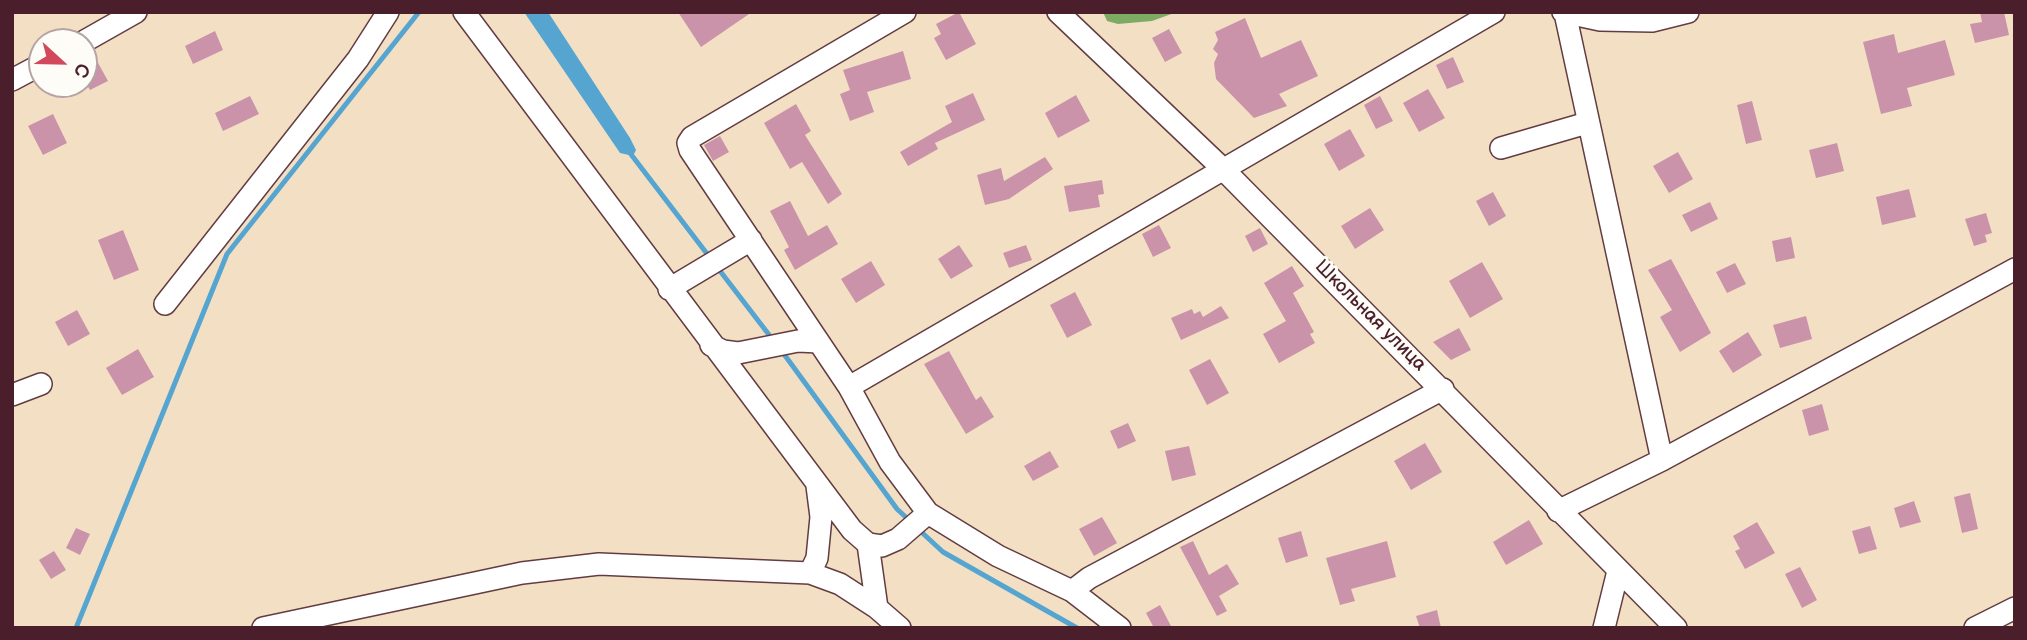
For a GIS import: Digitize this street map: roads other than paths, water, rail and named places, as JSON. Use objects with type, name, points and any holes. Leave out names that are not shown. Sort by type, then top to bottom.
[{"type":"street","points":[[98,34],[136,12]]},
{"type":"street","points":[[165,304],[358,59],[388,12]]},
{"type":"street","points":[[464,12],[852,530],[868,544],[882,546],[898,539],[928,513]]},
{"type":"street","points":[[905,12],[692,137],[688,143],[849,387],[890,462],[928,513],[998,556],[1072,591],[1120,628]]},
{"type":"street","name":"Школьная улица","points":[[1058,12],[1223,169],[1676,628]]},
{"type":"street","points":[[849,387],[1494,12]]},
{"type":"street","points":[[1662,460],[1564,13],[1600,20],[1652,21],[1688,12]]},
{"type":"street","points":[[12,80],[28,71]]},
{"type":"street","points":[[1501,148],[1587,123]]},
{"type":"street","points":[[669,289],[751,240]]},
{"type":"street","points":[[1558,511],[1662,460],[2015,269]]},
{"type":"street","points":[[711,345],[723,351],[738,353],[798,341],[819,342]]},
{"type":"street","points":[[12,395],[41,384]]},
{"type":"street","points":[[1072,591],[1089,578],[1443,389]]},
{"type":"street","points":[[810,573],[817,558],[821,517],[816,483]]},
{"type":"street","points":[[868,544],[877,608]]},
{"type":"street","points":[[264,628],[522,573],[598,564],[810,573],[840,584],[877,608],[900,628]]},
{"type":"street","points":[[1604,628],[1618,571]]},
{"type":"street","points":[[1975,628],[2015,608]]},
{"type":"water","points":[[524,12],[548,12],[630,138],[636,150],[633,156],[620,153]]},
{"type":"waterway","points":[[76,628],[227,254],[419,12]]},
{"type":"waterway","points":[[630,153],[711,259]]},
{"type":"waterway","points":[[717,267],[773,340]]},
{"type":"waterway","points":[[781,350],[897,509],[910,521]]},
{"type":"waterway","points":[[917,528],[943,552],[1077,628]]}]
